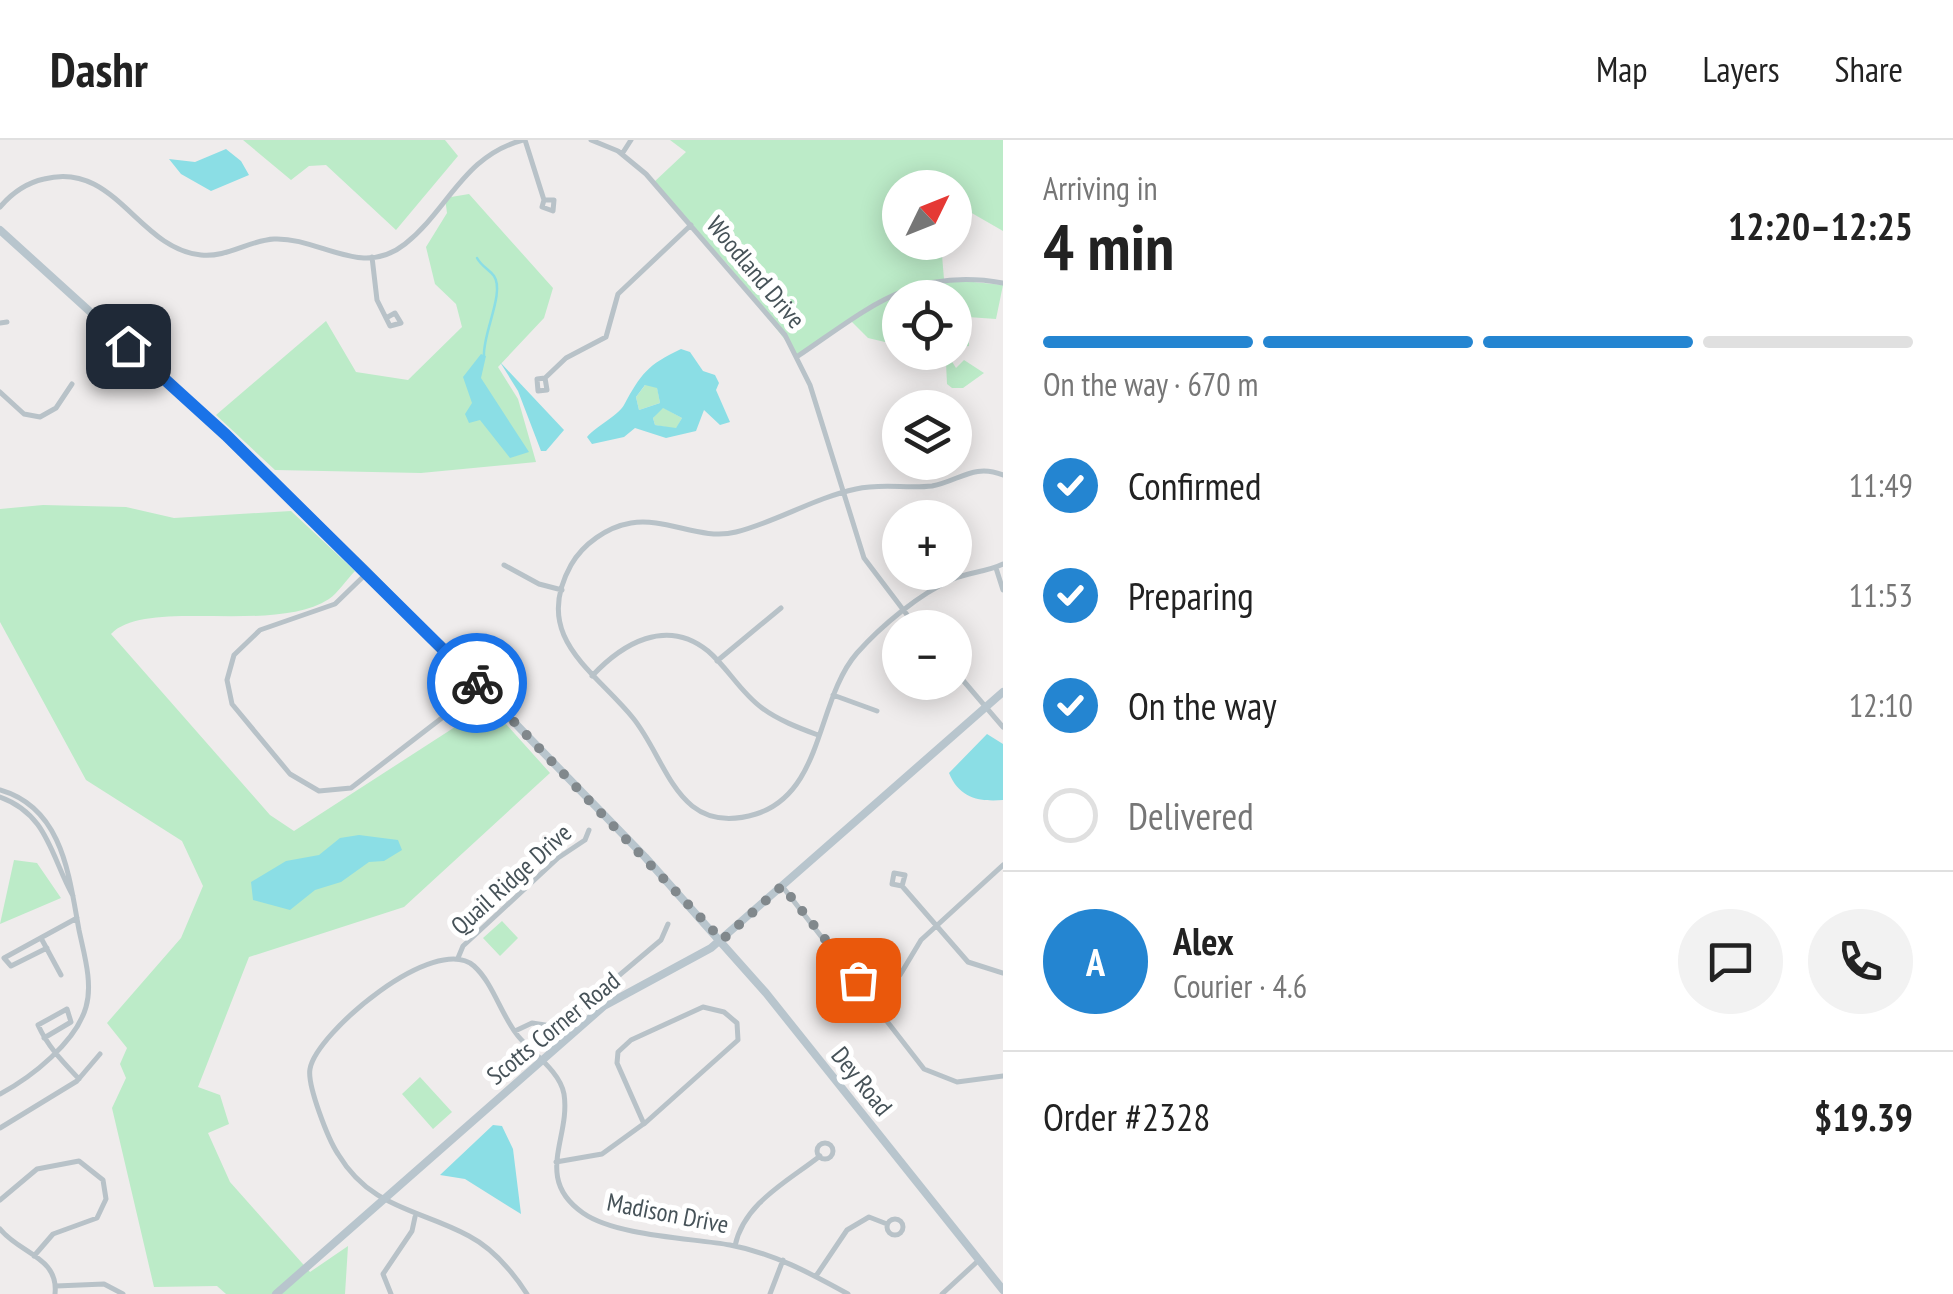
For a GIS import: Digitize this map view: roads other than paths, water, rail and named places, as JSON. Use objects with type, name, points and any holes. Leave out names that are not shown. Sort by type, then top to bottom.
[{"type":"main road","name":"Dey Road","points":[[0,230],[226,435],[368,572],[722,940],[1003,1290]]},
{"type":"main road","name":"Scotts Corner Road","points":[[276,1294],[604,1006],[722,940],[1003,692]]},
{"type":"street","points":[[0,207],[24,186],[69,176],[98,185],[165,243],[189,253],[205,256],[269,238],[288,238],[342,257],[372,257],[405,244],[480,160],[524,140],[544,200]]},
{"type":"street","name":"Woodland Drive","points":[[591,140],[622,154],[764,305],[797,356],[810,385],[864,558],[903,610]]},
{"type":"street","points":[[622,154],[632,140]]},
{"type":"street","points":[[546,378],[566,358],[606,337],[618,294],[691,225]]},
{"type":"street","points":[[372,257],[377,300],[386,318]]},
{"type":"street","points":[[797,356],[892,292],[926,281],[962,276],[1003,284]]},
{"type":"street","points":[[0,392],[24,414],[40,417],[56,408],[72,384]]},
{"type":"street","points":[[882,631],[858,652],[833,695],[803,776],[780,803],[755,814],[725,817],[684,800],[668,782],[636,721],[570,650],[559,607],[562,590],[582,551],[598,536],[629,523],[708,534],[735,533],[842,493],[887,485],[930,486],[979,469],[1003,475]]},
{"type":"street","points":[[907,610],[955,578],[1003,564]]},
{"type":"street","points":[[504,565],[539,584],[562,590]]},
{"type":"street","points":[[996,568],[1003,590]]},
{"type":"street","points":[[368,572],[335,604],[260,630],[234,656],[228,680],[232,704],[290,774],[319,791],[352,788],[482,688]]},
{"type":"street","points":[[717,660],[781,608]]},
{"type":"street","points":[[592,676],[628,643],[652,636],[696,644],[717,660],[762,709],[818,735]]},
{"type":"street","points":[[972,691],[1003,726]]},
{"type":"street","points":[[833,695],[877,711]]},
{"type":"street","points":[[0,794],[20,798],[46,821],[66,862],[84,958],[87,1005],[74,1033],[0,1094]]},
{"type":"street","name":"Quail Ridge Drive","points":[[458,958],[463,946],[535,878],[588,838],[589,830]]},
{"type":"street","points":[[873,999],[900,975],[921,940],[1003,865]]},
{"type":"street","points":[[782,886],[873,999],[916,1060],[932,1074],[957,1082],[1003,1076]]},
{"type":"street","points":[[902,886],[968,962],[1003,973]]},
{"type":"street","points":[[47,948],[8,966],[6,956],[77,918]]},
{"type":"street","points":[[515,1032],[532,1023],[558,1026],[661,940],[668,924]]},
{"type":"street","points":[[41,937],[60,975]]},
{"type":"street","name":"Quail Ridge Drive","points":[[380,1199],[338,1156],[312,1086],[310,1064],[332,1034],[404,974],[429,961],[458,958],[477,969],[515,1032],[540,1060]]},
{"type":"street","points":[[540,1060],[554,1074],[564,1094],[556,1162],[602,1154],[644,1124],[733,1048],[740,1034],[731,1017],[710,1008],[688,1011],[631,1040],[618,1052],[617,1063],[644,1124]]},
{"type":"street","points":[[44,1038],[70,1022],[67,1009],[38,1022],[44,1038],[53,1052],[79,1079]]},
{"type":"street","points":[[0,1128],[79,1079],[100,1054]]},
{"type":"street","points":[[735,1246],[740,1227],[752,1208],[820,1156]]},
{"type":"street","points":[[0,1200],[34,1171],[80,1161],[103,1180],[106,1199],[97,1218],[53,1234],[34,1256]]},
{"type":"street","name":"Madison Drive","points":[[556,1162],[567,1196],[598,1222],[735,1246],[782,1260],[848,1294]]},
{"type":"street","points":[[380,1199],[416,1217],[448,1226],[489,1249],[527,1294]]},
{"type":"street","points":[[390,1294],[383,1274],[412,1231],[416,1217]]},
{"type":"street","points":[[816,1276],[855,1223],[869,1217],[887,1224]]},
{"type":"street","points":[[0,1229],[18,1249],[50,1266],[55,1290],[104,1284],[123,1294]]},
{"type":"street","points":[[770,1294],[782,1260]]},
{"type":"street","points":[[942,1294],[979,1260]]},
{"type":"water","points":[[226,149],[241,161],[249,175],[211,191],[181,174],[169,159],[195,162]]},
{"type":"water","points":[[681,349],[690,352],[703,371],[715,375],[719,383],[716,390],[730,422],[720,425],[704,410],[696,431],[666,438],[635,428],[624,437],[592,444],[587,437],[621,409],[646,371]],"holes":[[[645,385],[657,388],[660,403],[639,410],[636,397]],[[663,408],[682,418],[676,428],[655,425],[653,418]]]},
{"type":"water","points":[[481,354],[486,356],[481,378],[529,452],[510,458],[480,420],[469,423],[465,414],[472,403],[463,377]]},
{"type":"water","points":[[500,362],[564,430],[546,451],[541,451],[518,391]]},
{"type":"water","points":[[987,734],[1003,744],[1003,800],[971,797],[958,788],[949,773]]},
{"type":"water","points":[[359,835],[398,840],[402,850],[384,861],[369,862],[341,882],[315,890],[290,910],[253,900],[251,882],[286,861],[319,855],[340,838]]},
{"type":"water","points":[[493,1125],[502,1126],[513,1149],[521,1214],[465,1179],[440,1175]]},
{"type":"waterway","points":[[477,258],[497,283],[484,355]]}]
